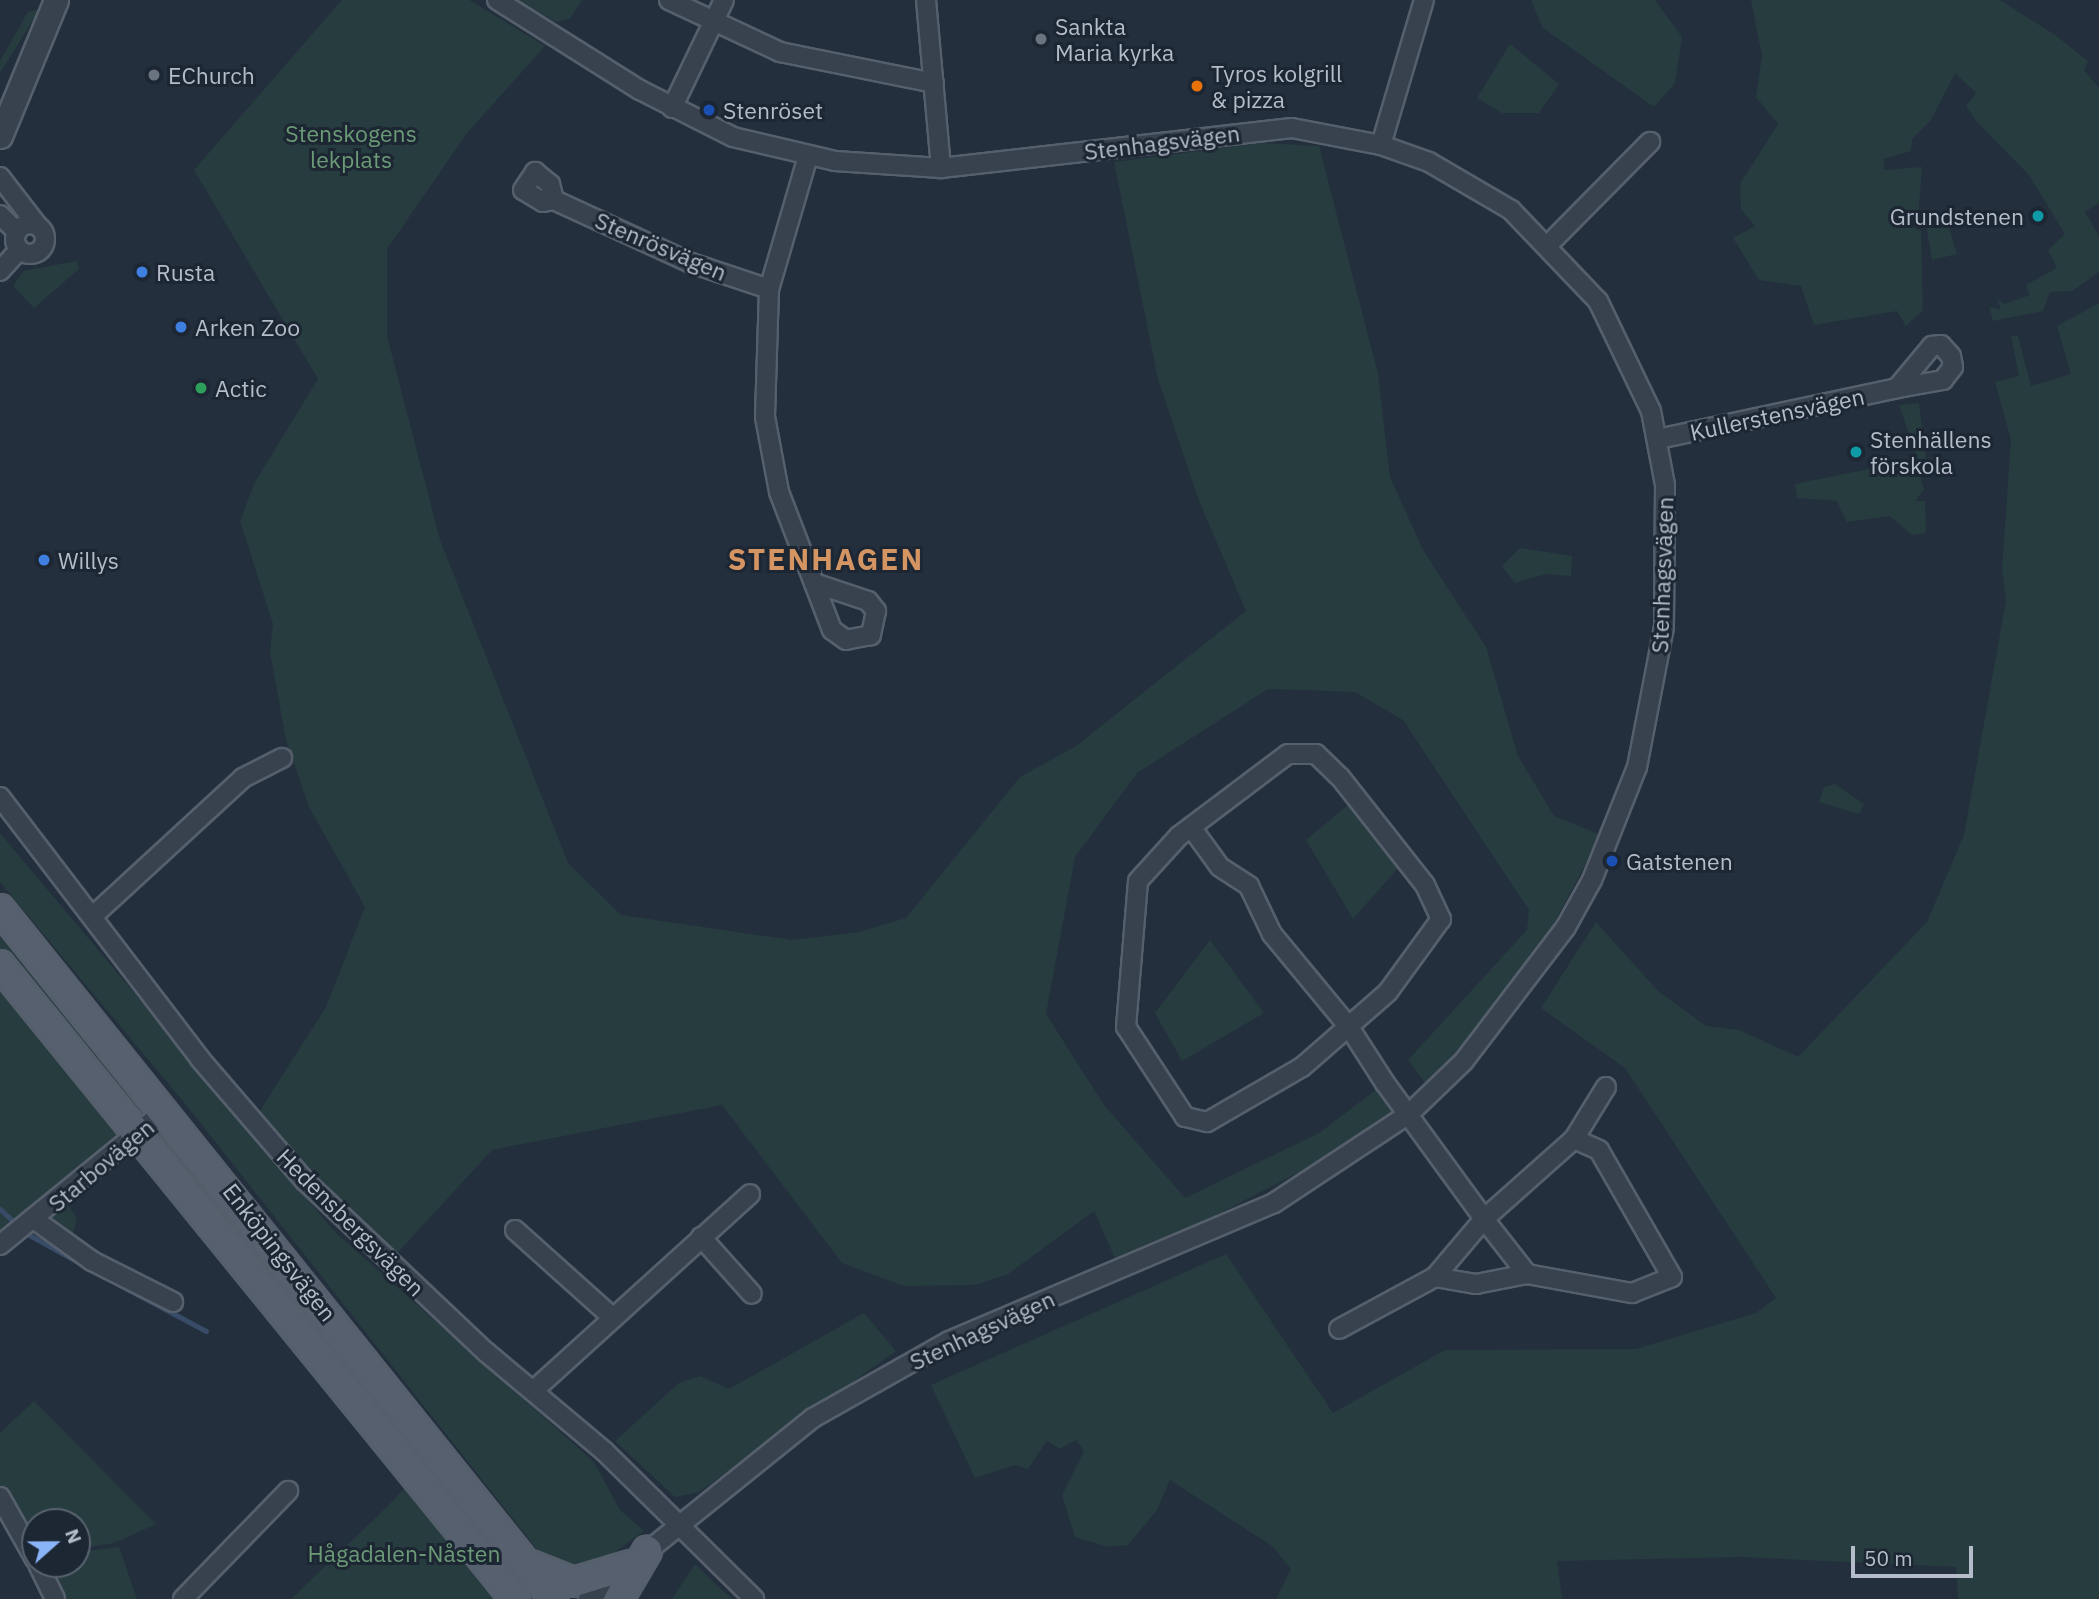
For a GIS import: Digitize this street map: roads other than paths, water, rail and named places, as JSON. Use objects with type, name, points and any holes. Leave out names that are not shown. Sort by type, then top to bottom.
[{"type":"main road","name":"Enköpingsvägen","points":[[0,909],[167,1109],[554,1599]]},
{"type":"main road","name":"Enköpingsvägen","points":[[0,965],[138,1131],[515,1599]]},
{"type":"main road","points":[[523,1560],[574,1582],[639,1558]]},
{"type":"main road","points":[[619,1599],[639,1558]]},
{"type":"street","points":[[0,136],[23,70],[56,0]]},
{"type":"street","name":"Stenhagsvägen","points":[[497,0],[673,108],[733,137],[808,156],[941,168],[1255,130],[1292,128],[1381,145],[1469,183],[1549,244],[1614,328],[1658,439],[1667,513],[1665,620],[1637,767],[1592,880],[1566,927],[1464,1061],[1409,1114],[1274,1203],[994,1321],[881,1377],[813,1418],[588,1599]]},
{"type":"street","points":[[669,0],[711,23],[819,64],[934,83]]},
{"type":"street","points":[[673,108],[724,0]]},
{"type":"street","points":[[926,0],[941,168]]},
{"type":"street","points":[[1381,145],[1424,0]]},
{"type":"street","points":[[0,99],[23,70]]},
{"type":"street","points":[[1549,244],[1650,142]]},
{"type":"street","points":[[808,156],[769,289],[763,378],[767,429],[779,492],[814,583]]},
{"type":"street","points":[[0,177],[45,235],[43,248],[34,254],[18,241],[0,215]]},
{"type":"street","name":"Stenrösvägen","points":[[554,200],[691,262],[769,289]]},
{"type":"street","points":[[0,271],[18,241],[37,225]]},
{"type":"street","name":"Kullerstensvägen","points":[[1658,439],[1897,388]]},
{"type":"street","points":[[1301,752],[1316,754],[1340,777],[1406,860],[1441,919],[1388,992],[1349,1027],[1302,1067],[1207,1122],[1185,1117],[1125,1027],[1138,881],[1150,861],[1271,762],[1301,752]]},
{"type":"street","points":[[93,916],[243,778],[282,758]]},
{"type":"street","name":"Hedensbergsvägen","points":[[0,797],[76,893],[200,1059],[305,1181],[486,1352],[533,1391],[679,1524],[754,1599]]},
{"type":"street","points":[[1191,827],[1220,867],[1250,886],[1272,934],[1349,1027],[1484,1219],[1527,1274]]},
{"type":"street","points":[[1339,1329],[1435,1277],[1484,1219],[1574,1139],[1606,1087]]},
{"type":"street","name":"Starbovägen","points":[[0,1245],[35,1220],[167,1109]]},
{"type":"street","points":[[1435,1277],[1476,1284],[1527,1274],[1632,1293],[1672,1277],[1599,1150],[1574,1139]]},
{"type":"street","points":[[533,1391],[750,1194]]},
{"type":"street","name":"Starbovägen","points":[[35,1220],[92,1261],[173,1302]]},
{"type":"street","points":[[515,1230],[612,1318]]},
{"type":"street","points":[[701,1237],[752,1294]]},
{"type":"street","points":[[183,1599],[198,1591],[288,1491]]},
{"type":"street","points":[[0,1497],[21,1534]]},
{"type":"street","points":[[45,1578],[55,1599]]},
{"type":"waterway","points":[[0,1209],[15,1223]]},
{"type":"waterway","points":[[24,1232],[83,1265]]},
{"type":"waterway","points":[[116,1283],[206,1331]]},
{"type":"place","name":"Sankta Maria kyrka","points":[[1041,39]]},
{"type":"place","name":"EChurch","points":[[154,75]]},
{"type":"place","name":"Tyros kolgrill & pizza","points":[[1197,86]]},
{"type":"place","name":"Stenröset","points":[[709,110]]},
{"type":"place","name":"Grundstenen","points":[[2038,216]]},
{"type":"place","name":"Rusta","points":[[142,272]]},
{"type":"place","name":"Arken Zoo","points":[[181,327]]},
{"type":"place","name":"Actic","points":[[201,388]]},
{"type":"place","name":"Stenhällens förskola","points":[[1856,452]]},
{"type":"place","name":"Willys","points":[[44,560]]},
{"type":"place","name":"Gatstenen","points":[[1612,861]]},
{"type":"district","name":"STENHAGEN","points":[[826,559]]},
{"type":"park label","name":"Stenskogens lekplats","points":[[351,146]]},
{"type":"park label","name":"Hågadalen-Nåsten","points":[[404,1553]]}]
